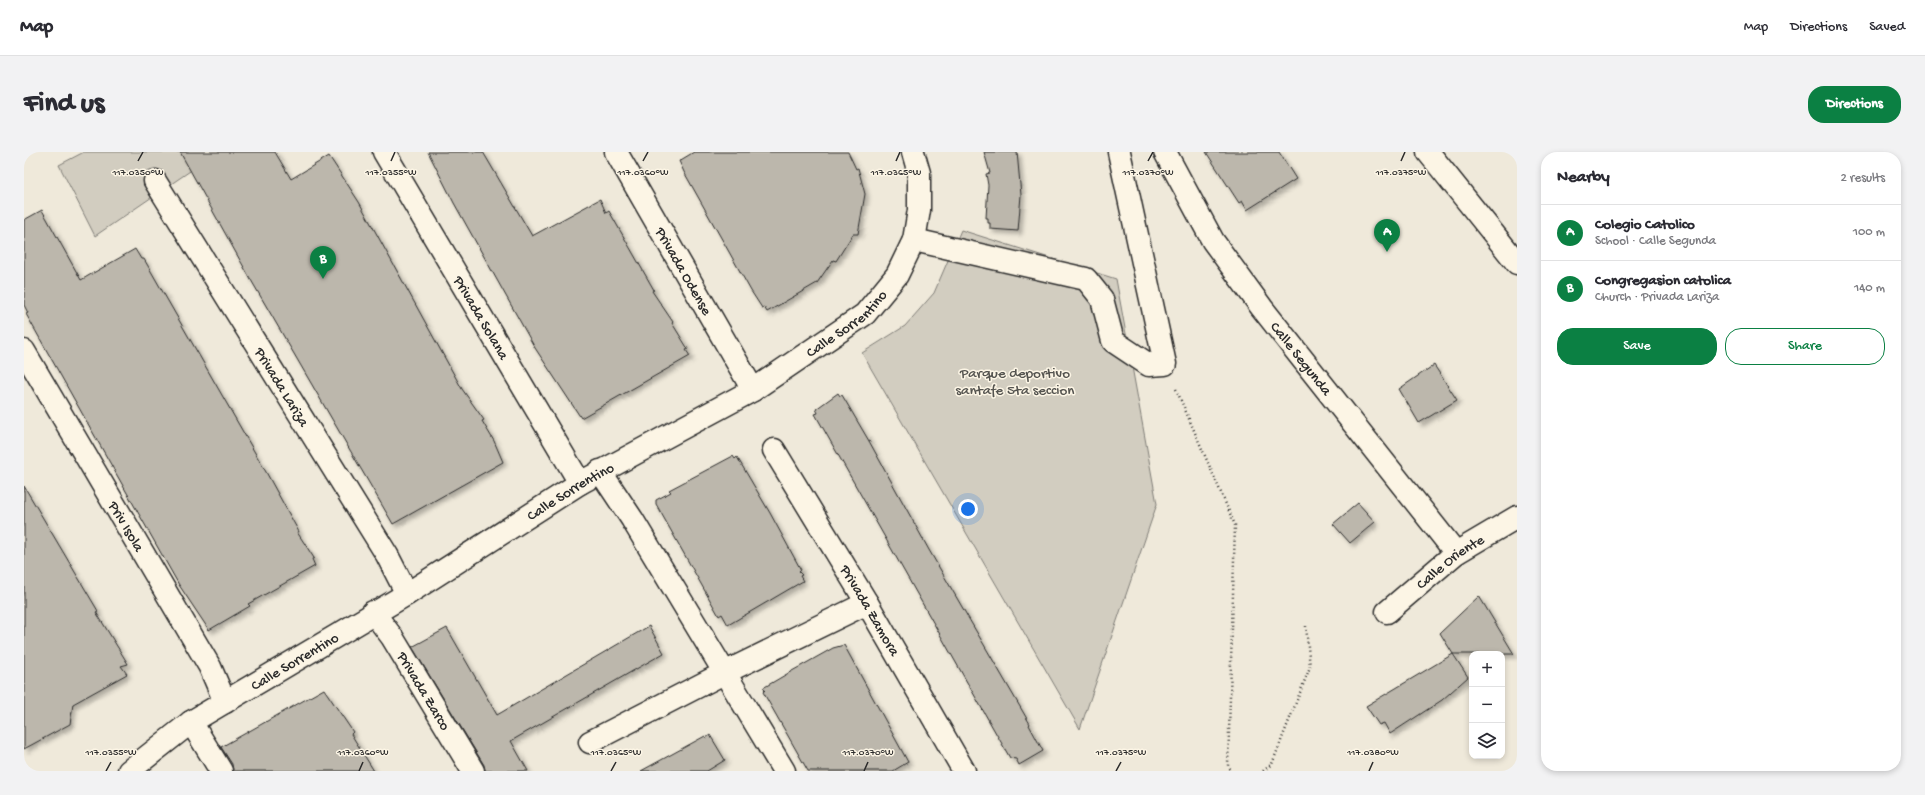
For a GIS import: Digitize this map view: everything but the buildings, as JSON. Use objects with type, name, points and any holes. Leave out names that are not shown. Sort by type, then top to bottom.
[{"type":"street","name":"Privada Solana","points":[[384,152],[580,483]]},
{"type":"street","name":"Privada Odense","points":[[616,152],[752,390]]},
{"type":"street","name":"Calle Sorrentino","points":[[128,771],[191,722],[373,612],[407,594],[600,471],[752,390],[865,314],[898,275],[914,240],[919,210],[919,180],[912,152]]},
{"type":"street","points":[[914,240],[1086,279],[1102,299],[1113,341],[1149,364],[1165,364],[1119,152]]},
{"type":"street","name":"Calle Segunda","points":[[1165,152],[1213,241],[1267,315],[1456,553]]},
{"type":"street","points":[[1428,152],[1517,263]]},
{"type":"street","name":"Privada Lariza","points":[[155,181],[388,555],[407,594]]},
{"type":"street","name":"Priv Isola","points":[[24,351],[210,667],[225,702]]},
{"type":"street","name":"Privada Zamora","points":[[774,450],[867,603],[964,771]]},
{"type":"street","points":[[600,471],[632,519],[784,771]]},
{"type":"street","name":"Calle Oriente","points":[[1387,612],[1456,553],[1517,516]]},
{"type":"street","points":[[590,742],[724,673],[867,603]]},
{"type":"street","name":"Privada Zarco","points":[[373,612],[392,637],[473,771]]},
{"type":"street","points":[[191,722],[221,771]]},
{"type":"path","points":[[1165,364],[1236,525],[1228,766],[1232,771]]},
{"type":"path","points":[[1263,771],[1272,764],[1310,667],[1306,626]]},
{"type":"green space","points":[[84,152],[189,152],[196,167],[95,236],[59,165]]},
{"type":"green space","name":"Parque deportivo santafe 5ta seccion","points":[[961,230],[1116,279],[1157,504],[1080,729],[862,353],[905,326],[934,293]]},
{"type":"place","name":"Colegio Catolico","points":[[1387,252]]},
{"type":"place","name":"Congregasion catolica","points":[[323,279]]}]
